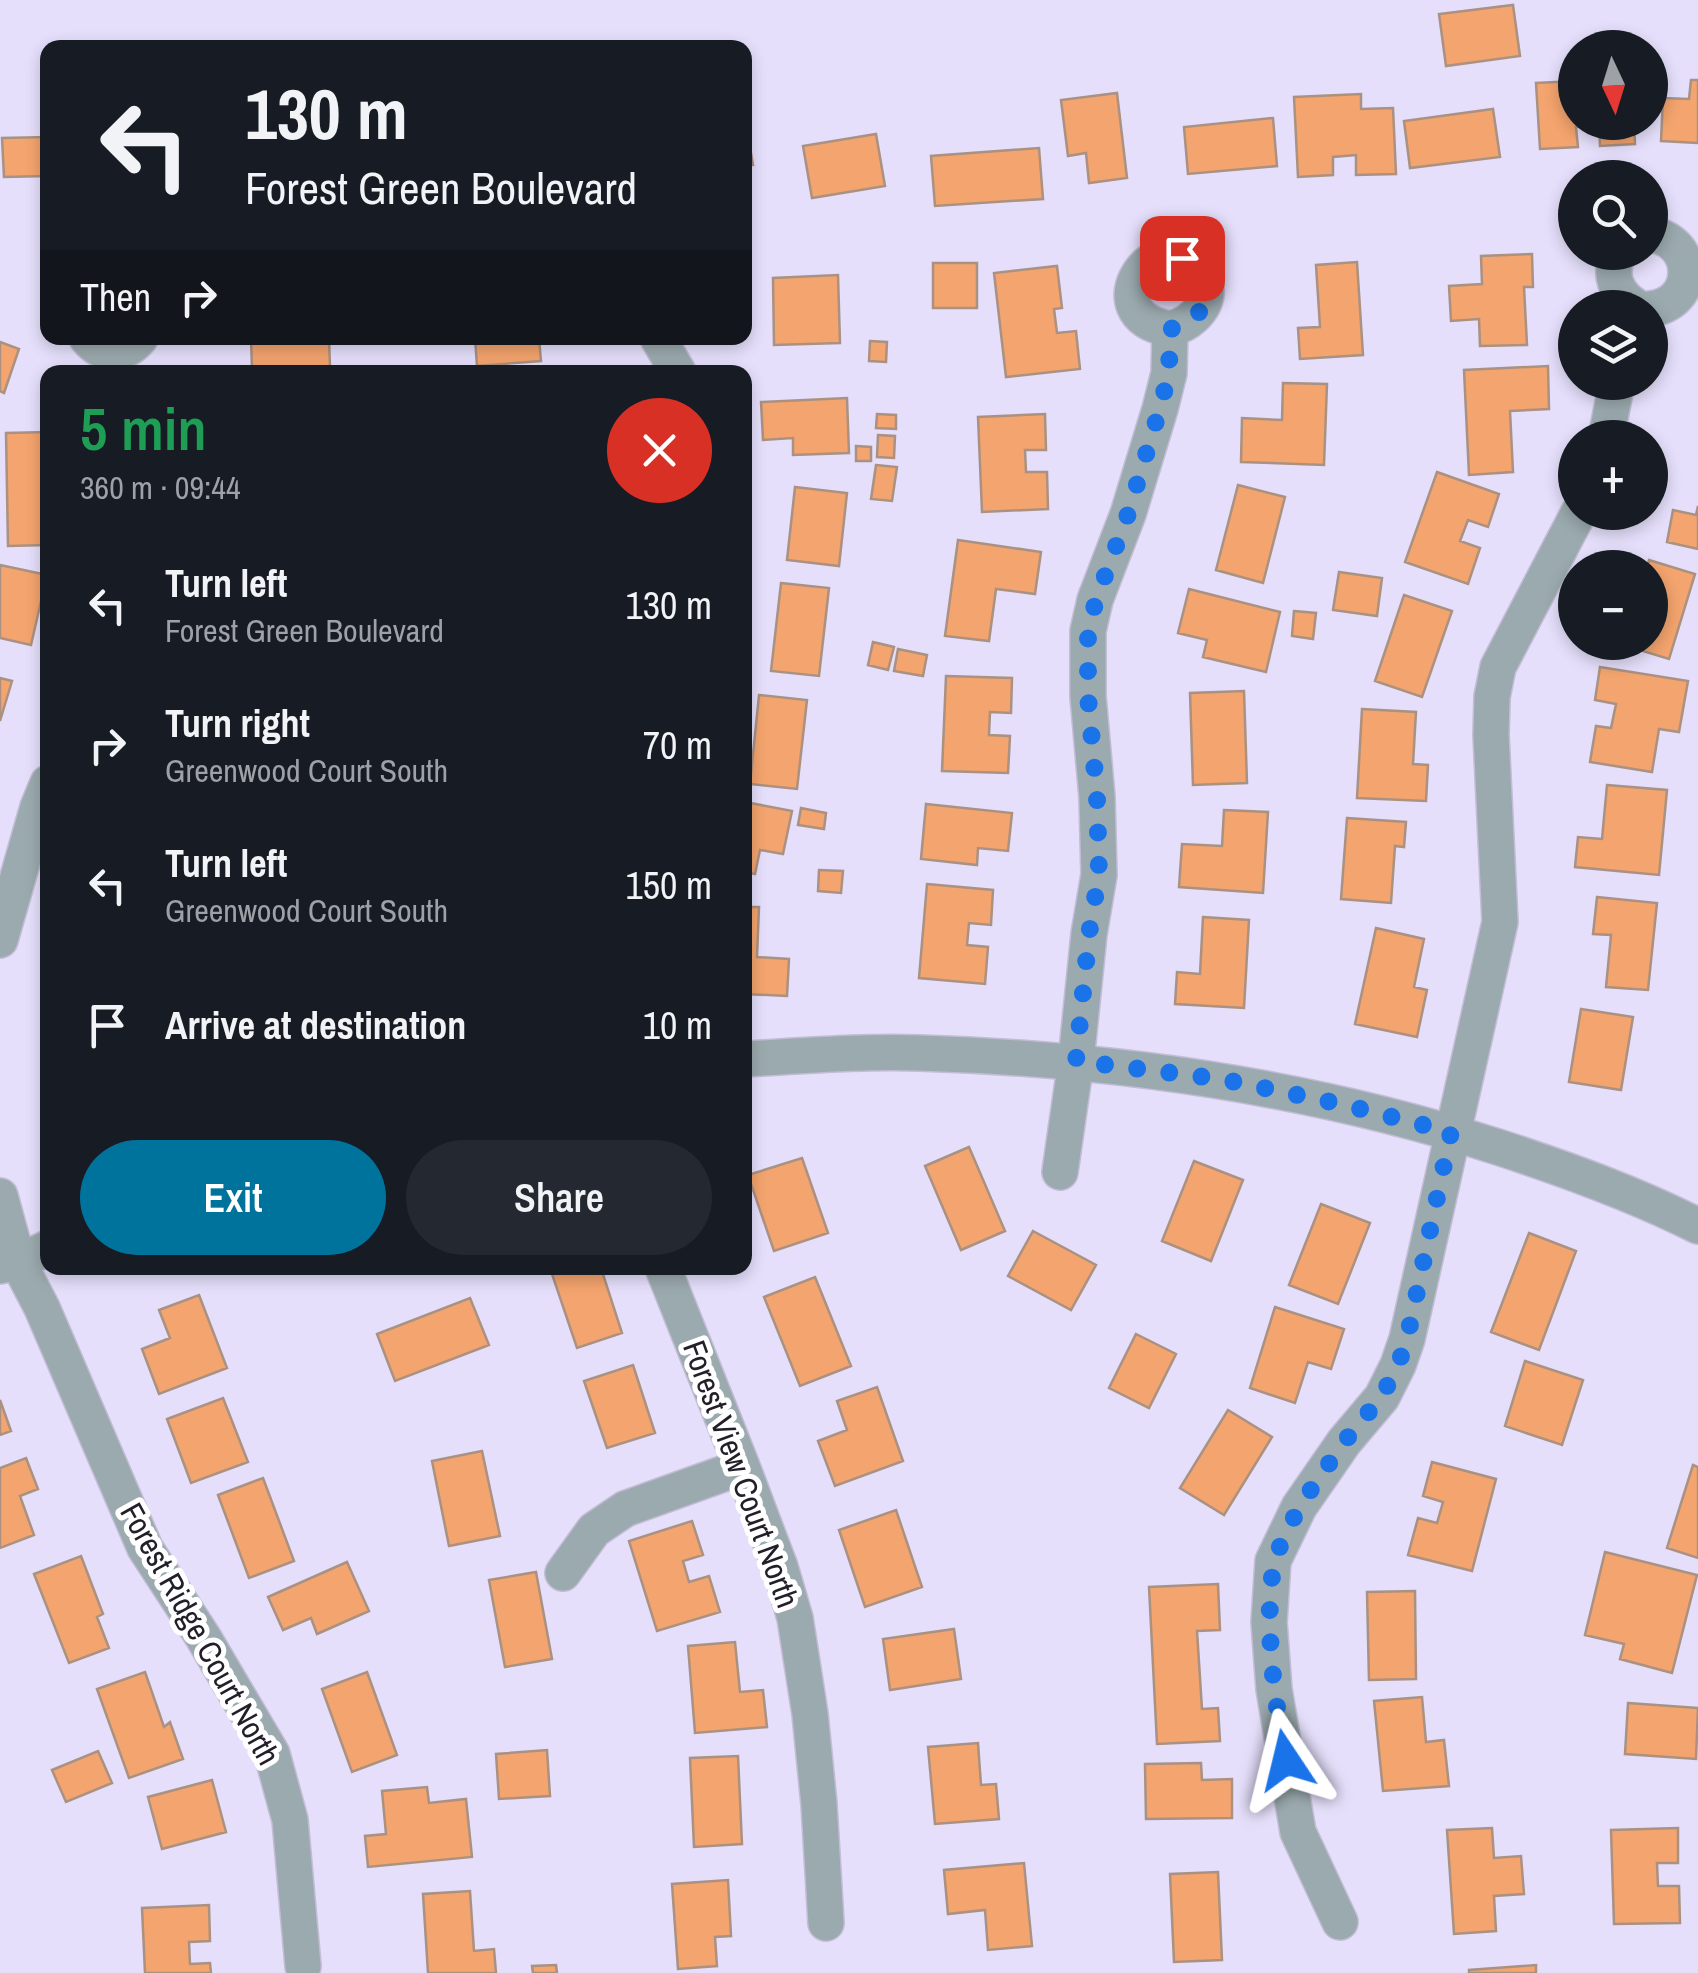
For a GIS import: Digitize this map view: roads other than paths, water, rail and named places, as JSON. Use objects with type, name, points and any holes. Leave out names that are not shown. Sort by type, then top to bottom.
[{"type":"street","points":[[1668,239],[1676,243],[1688,268],[1687,284],[1668,306]]},
{"type":"street","points":[[1060,1172],[1099,874],[1088,632],[1160,408],[1169,373],[1170,329]]},
{"type":"street","points":[[1340,1922],[1298,1832],[1274,1689],[1269,1622],[1273,1561],[1299,1507],[1382,1396],[1407,1339],[1500,922],[1491,735],[1498,667],[1570,530]]},
{"type":"street","points":[[0,940],[40,802]]},
{"type":"street","points":[[752,1059],[916,1052],[1076,1061],[1221,1079],[1451,1132],[1548,1164],[1698,1226]]},
{"type":"street","name":"Forest Ridge Court North","points":[[0,1196],[42,1308],[144,1548],[203,1637],[272,1754],[290,1820],[303,1966]]},
{"type":"street","name":"Forest View Court North","points":[[666,1275],[780,1567],[795,1618],[810,1714],[826,1923]]},
{"type":"street","points":[[563,1573],[594,1530],[625,1509],[742,1467]]}]
